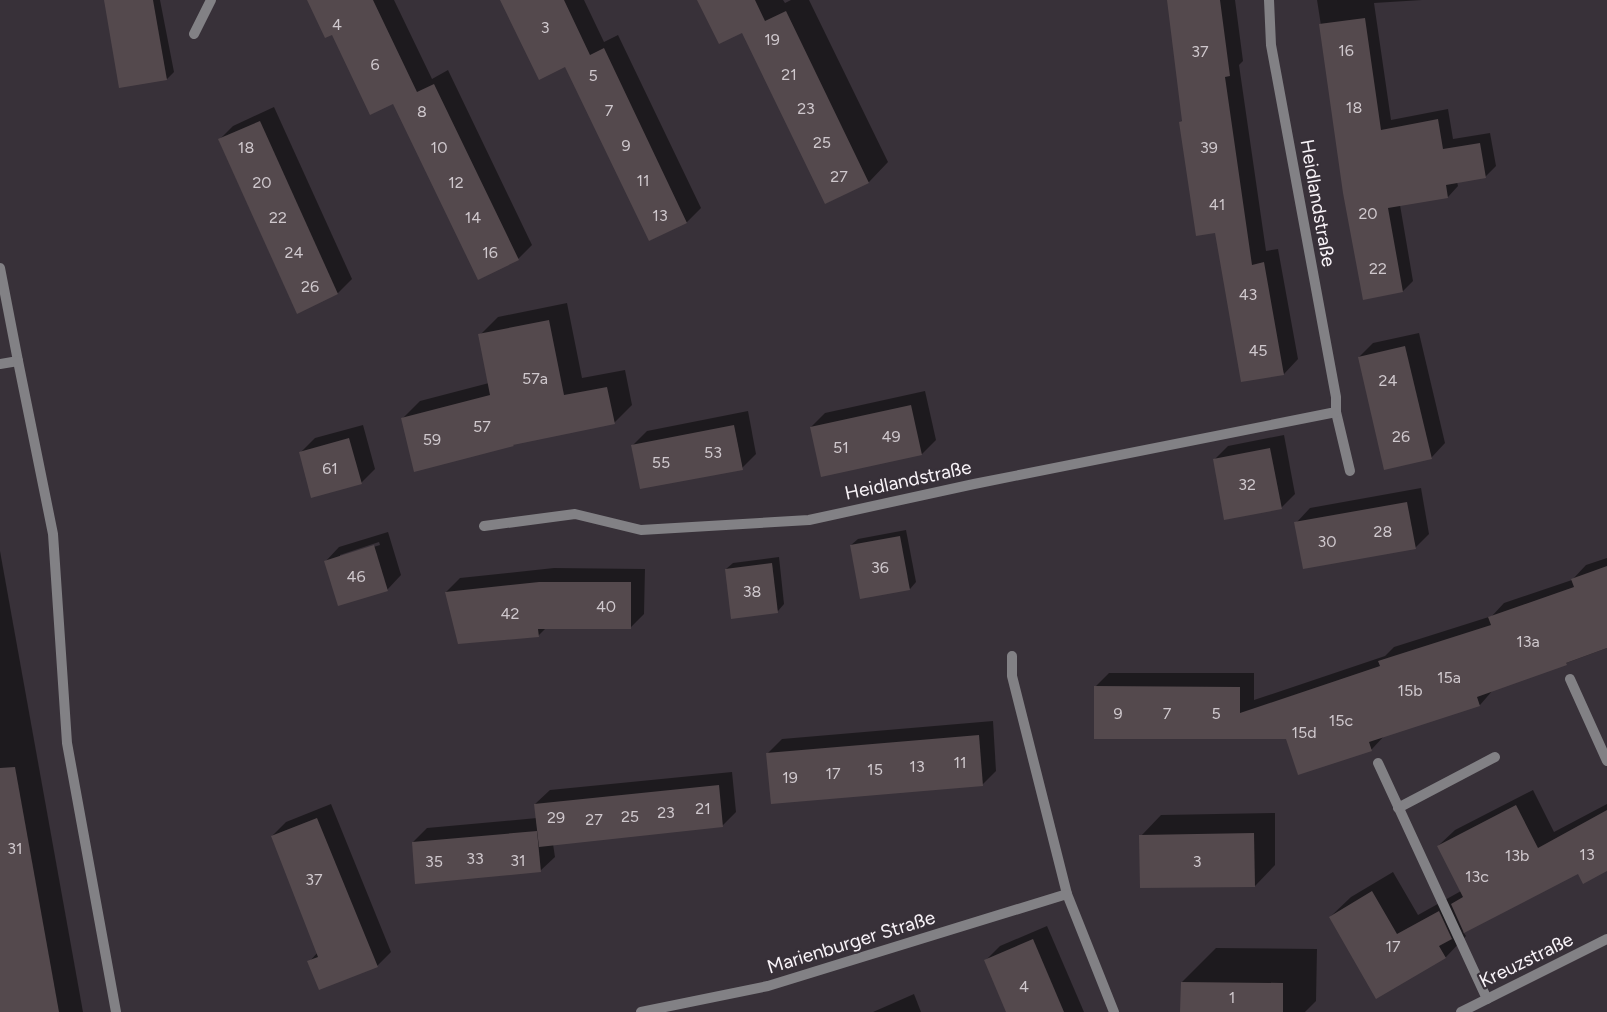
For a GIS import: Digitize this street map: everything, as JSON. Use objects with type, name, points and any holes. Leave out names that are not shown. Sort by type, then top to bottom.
[{"type":"street","points":[[194,34],[212,0]]},
{"type":"street","name":"Heidlandstraße","points":[[1269,0],[1272,45],[1336,397],[1336,412],[1350,471]]},
{"type":"street","points":[[0,269],[53,534],[67,742],[116,1012]]},
{"type":"street","points":[[0,364],[18,361]]},
{"type":"street","name":"Heidlandstraße","points":[[484,526],[575,514],[641,530],[809,520],[974,484],[1336,412]]},
{"type":"street","points":[[1012,656],[1012,676],[1067,894],[1114,1012]]},
{"type":"street","points":[[1570,679],[1607,761]]},
{"type":"street","points":[[1398,808],[1495,757]]},
{"type":"street","points":[[1378,763],[1487,998]]},
{"type":"street","name":"Marienburger Straße","points":[[642,1012],[768,986],[1067,894]]},
{"type":"street","name":"Kreuzstraße","points":[[1461,1012],[1607,939]]},
{"type":"building","points":[[104,0],[153,0],[167,80],[119,88]]},
{"type":"building","points":[[307,0],[373,0],[417,92],[434,84],[519,260],[478,280],[393,104],[370,115],[332,35],[325,38]]},
{"type":"building","points":[[500,0],[564,0],[590,55],[604,48],[687,223],[649,241],[565,67],[539,80]]},
{"type":"building","points":[[697,0],[755,0],[765,21],[786,11],[869,183],[825,204],[742,33],[719,44]]},
{"type":"building","points":[[1167,0],[1220,0],[1230,76],[1225,77],[1252,265],[1264,262],[1284,375],[1241,382],[1215,233],[1196,236],[1179,122],[1182,121]]},
{"type":"building","points":[[1365,18],[1381,130],[1438,119],[1443,149],[1480,143],[1486,178],[1446,185],[1448,198],[1388,208],[1403,292],[1363,300],[1343,193],[1319,24]]},
{"type":"building","points":[[260,121],[338,294],[297,314],[218,139]]},
{"type":"building","points":[[549,320],[564,395],[607,387],[615,424],[513,445],[414,472],[401,418],[490,395],[478,334]]},
{"type":"building","points":[[1405,346],[1432,459],[1384,470],[1358,357]]},
{"type":"building","points":[[911,405],[922,455],[821,477],[810,427]]},
{"type":"building","points":[[734,425],[743,470],[640,489],[631,445]]},
{"type":"building","points":[[349,438],[362,484],[311,498],[299,452]]},
{"type":"building","points":[[1270,448],[1282,509],[1224,520],[1213,459]]},
{"type":"building","points":[[1407,502],[1416,549],[1303,569],[1294,522]]},
{"type":"building","points":[[900,536],[910,590],[860,599],[850,545]]},
{"type":"building","points":[[374,545],[388,591],[338,606],[324,561]]},
{"type":"building","points":[[772,563],[778,613],[731,619],[725,569]]},
{"type":"building","points":[[1607,566],[1607,648],[1566,663],[1567,665],[1477,697],[1480,706],[1369,742],[1372,751],[1298,775],[1286,739],[1094,739],[1094,686],[1240,687],[1240,713],[1380,666],[1378,661],[1491,625],[1488,617],[1574,587],[1571,579]]},
{"type":"building","points":[[539,582],[631,582],[631,629],[538,629],[539,637],[458,644],[445,592]]},
{"type":"building","points":[[979,735],[983,786],[771,804],[766,753]]},
{"type":"building","points":[[15,767],[59,1012],[0,1012],[0,768]]},
{"type":"building","points":[[719,785],[723,827],[539,847],[534,804]]},
{"type":"building","points":[[1516,805],[1538,848],[1607,810],[1607,871],[1583,884],[1578,874],[1464,933],[1451,904],[1463,897],[1437,846]]},
{"type":"building","points":[[317,818],[378,967],[319,990],[307,961],[318,957],[271,836]]},
{"type":"building","points":[[537,831],[541,872],[415,884],[412,842]]},
{"type":"building","points":[[1254,833],[1255,887],[1140,888],[1139,835]]},
{"type":"building","points":[[1372,891],[1397,934],[1439,911],[1452,939],[1439,946],[1446,958],[1376,999],[1329,917]]},
{"type":"building","points":[[1033,939],[1064,1012],[1006,1012],[984,960]]},
{"type":"building","points":[[1181,982],[1283,983],[1283,1012],[1180,1012]]}]
